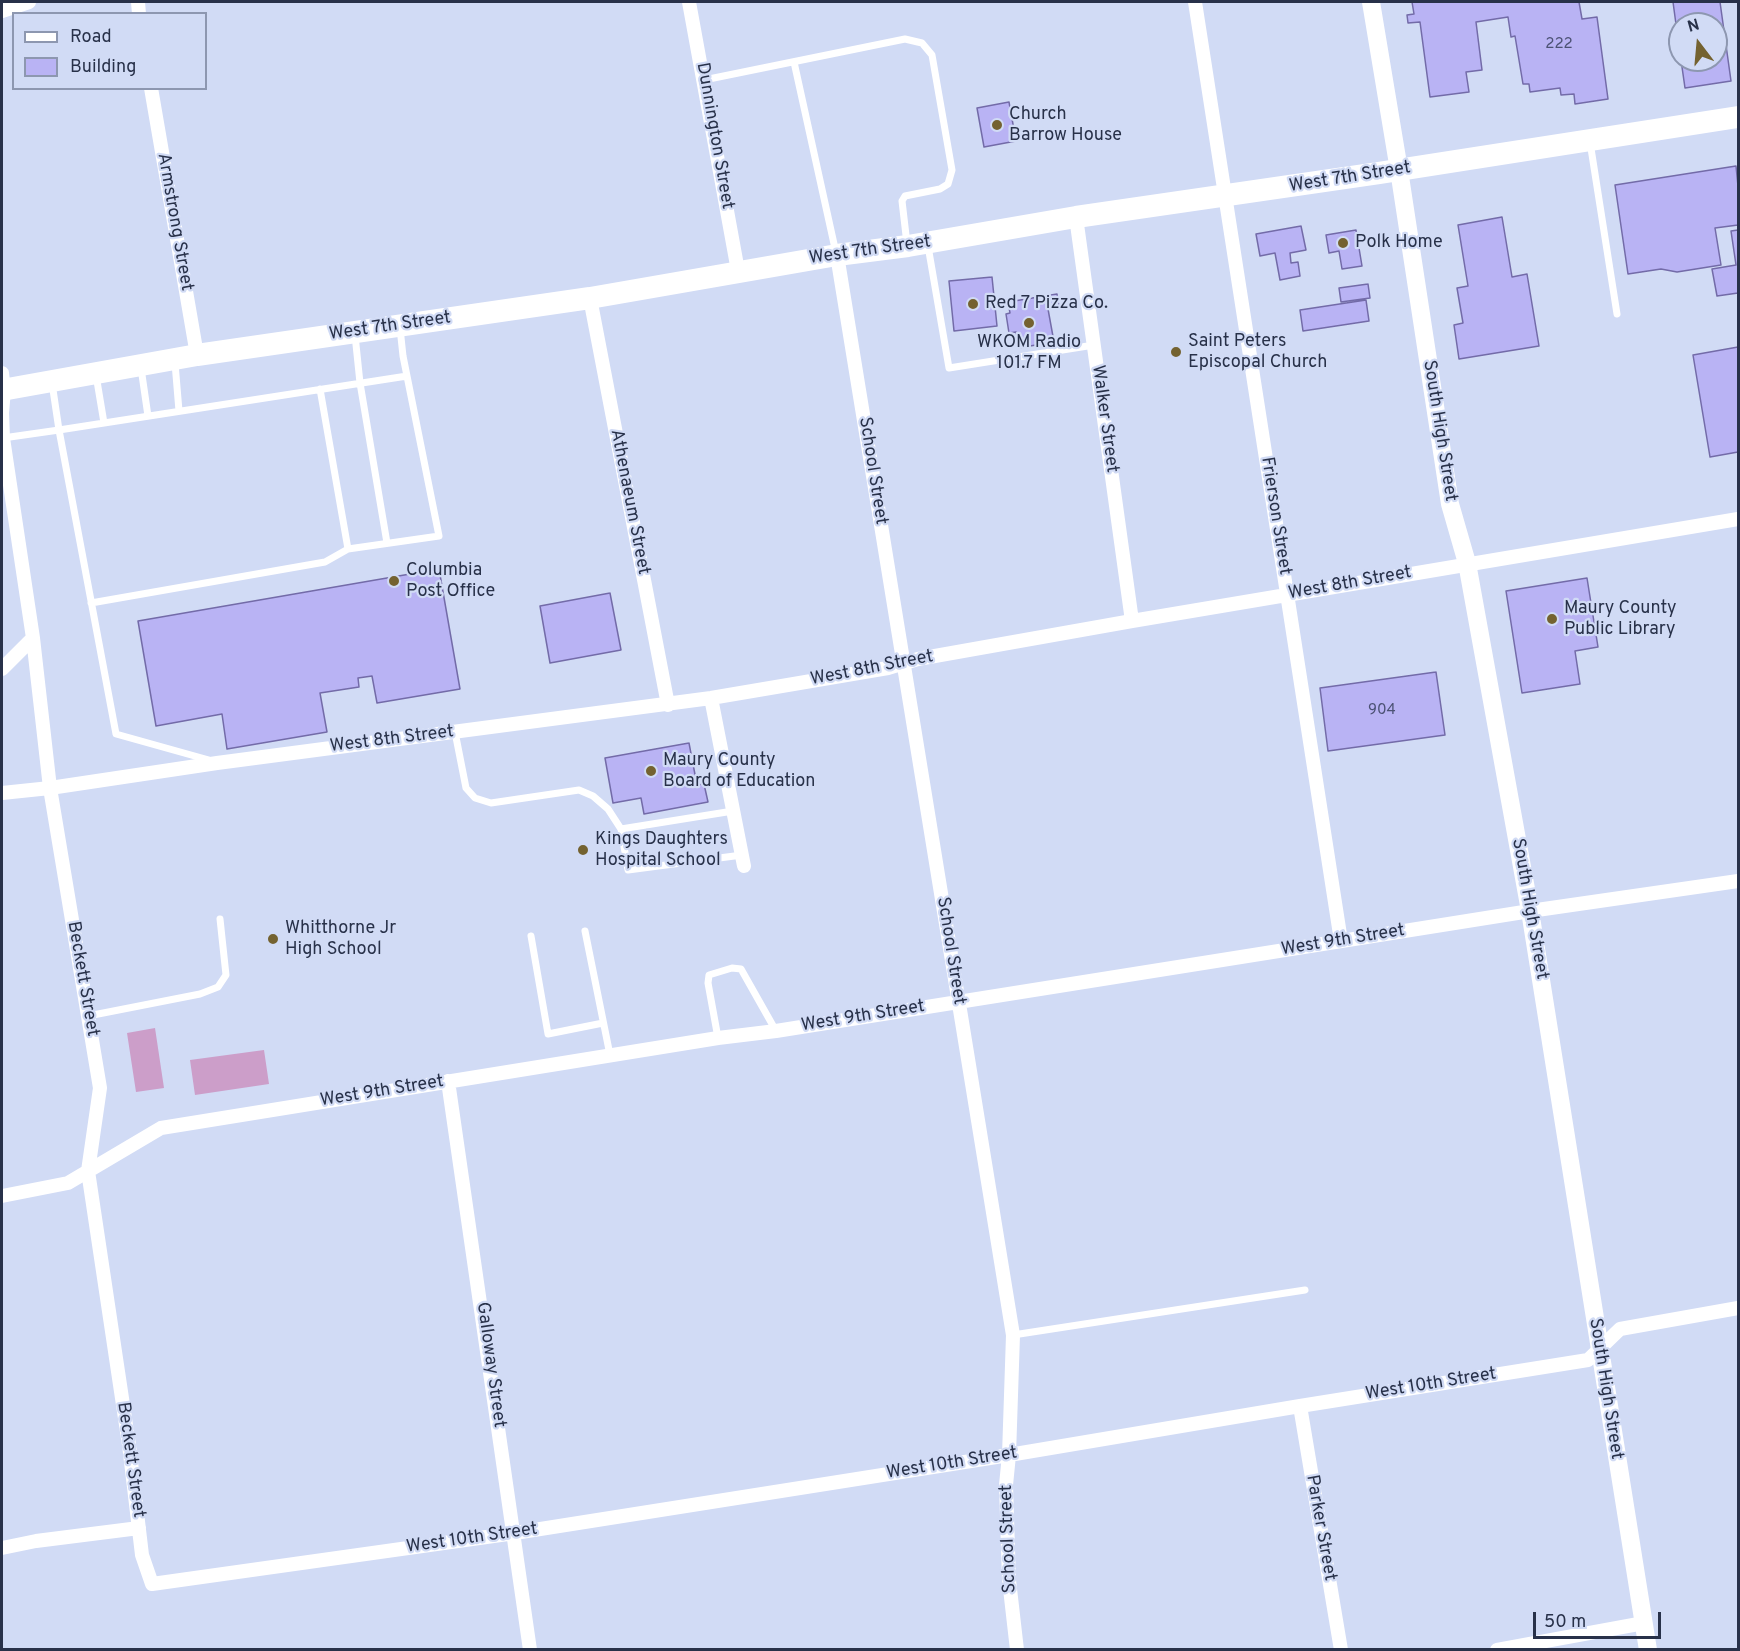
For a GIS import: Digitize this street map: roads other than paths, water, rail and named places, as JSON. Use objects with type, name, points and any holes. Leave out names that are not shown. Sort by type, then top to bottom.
[{"type":"main road","name":"West 7th Street","points":[[2,384],[52,381],[197,355],[590,298],[837,255],[1738,117]]},
{"type":"street","points":[[2,10],[29,2]]},
{"type":"street","name":"Dunnington Street","points":[[689,2],[738,271]]},
{"type":"street","name":"Frierson Street","points":[[1195,2],[1341,941]]},
{"type":"street","name":"South High Street","points":[[1371,2],[1450,504],[1467,563],[1530,911],[1648,1650]]},
{"type":"street","name":"Armstrong Street","points":[[151,90],[197,355]]},
{"type":"street","name":"Walker Street","points":[[1076,218],[1132,621]]},
{"type":"street","name":"School Street","points":[[837,255],[1013,1335],[1006,1485],[1009,1580],[1017,1650]]},
{"type":"street","name":"Athenaeum Street","points":[[590,298],[668,705]]},
{"type":"street","name":"Beckett Street","points":[[2,384],[3,438],[33,638],[50,788],[100,1088],[88,1171],[142,1555],[152,1584]]},
{"type":"street","name":"West 8th Street","points":[[2,793],[668,705],[888,668],[903,663],[1132,621],[1738,519]]},
{"type":"street","points":[[2,669],[33,638]]},
{"type":"street","points":[[711,698],[743,860]]},
{"type":"street","name":"West 9th Street","points":[[2,1196],[68,1183],[161,1128],[718,1038],[776,1031],[1530,911],[1738,881]]},
{"type":"street","name":"Galloway Street","points":[[448,1081],[515,1533],[530,1650]]},
{"type":"street","name":"West 10th Street","points":[[152,1584],[515,1533],[1588,1360],[1620,1329],[1738,1308]]},
{"type":"street","name":"Parker Street","points":[[1300,1406],[1341,1650]]},
{"type":"street","points":[[2,1548],[68,1536],[139,1528]]},
{"type":"street","points":[[1497,1650],[1644,1623]]},
{"type":"lane","points":[[704,80],[905,39],[922,42],[933,55],[952,170],[948,184],[940,189],[905,196],[902,201],[917,244],[949,368],[1094,345]]},
{"type":"lane","points":[[794,62],[837,255]]},
{"type":"lane","points":[[1590,140],[1617,314]]},
{"type":"lane","points":[[91,603],[325,562],[348,549],[439,536],[407,376],[400,326]]},
{"type":"lane","points":[[354,332],[360,383],[387,543]]},
{"type":"lane","points":[[175,359],[179,411]]},
{"type":"lane","points":[[141,365],[148,416]]},
{"type":"lane","points":[[96,373],[104,423]]},
{"type":"lane","points":[[3,438],[407,376]]},
{"type":"lane","points":[[52,381],[59,430],[116,734],[217,763]]},
{"type":"lane","points":[[320,389],[348,549]]},
{"type":"lane","points":[[455,732],[466,788],[476,798],[491,803],[579,790],[594,796],[608,808],[621,829],[628,870],[743,860]]},
{"type":"lane","points":[[621,829],[733,811]]},
{"type":"lane","points":[[88,1016],[200,994],[218,987],[226,975],[220,919]]},
{"type":"lane","points":[[585,931],[610,1055]]},
{"type":"lane","points":[[531,936],[548,1034],[603,1023]]},
{"type":"lane","points":[[718,1038],[708,983],[709,975],[732,968],[741,969],[776,1031]]},
{"type":"lane","points":[[1013,1335],[1305,1290]]},
{"type":"place","name":"Church Barrow House","points":[[997,125]]},
{"type":"place","name":"Polk Home","points":[[1343,243]]},
{"type":"place","name":"Red 7 Pizza Co.","points":[[973,304]]},
{"type":"place","name":"WKOM Radio 101.7 FM","points":[[1029,323]]},
{"type":"place","name":"Saint Peters Episcopal Church","points":[[1176,352]]},
{"type":"place","name":"Columbia Post Office","points":[[394,581]]},
{"type":"place","name":"Maury County Public Library","points":[[1552,619]]},
{"type":"place","name":"Maury County Board of Education","points":[[651,771]]},
{"type":"place","name":"Kings Daughters Hospital School","points":[[583,850]]},
{"type":"place","name":"Whitthorne Jr High School","points":[[273,939]]}]
